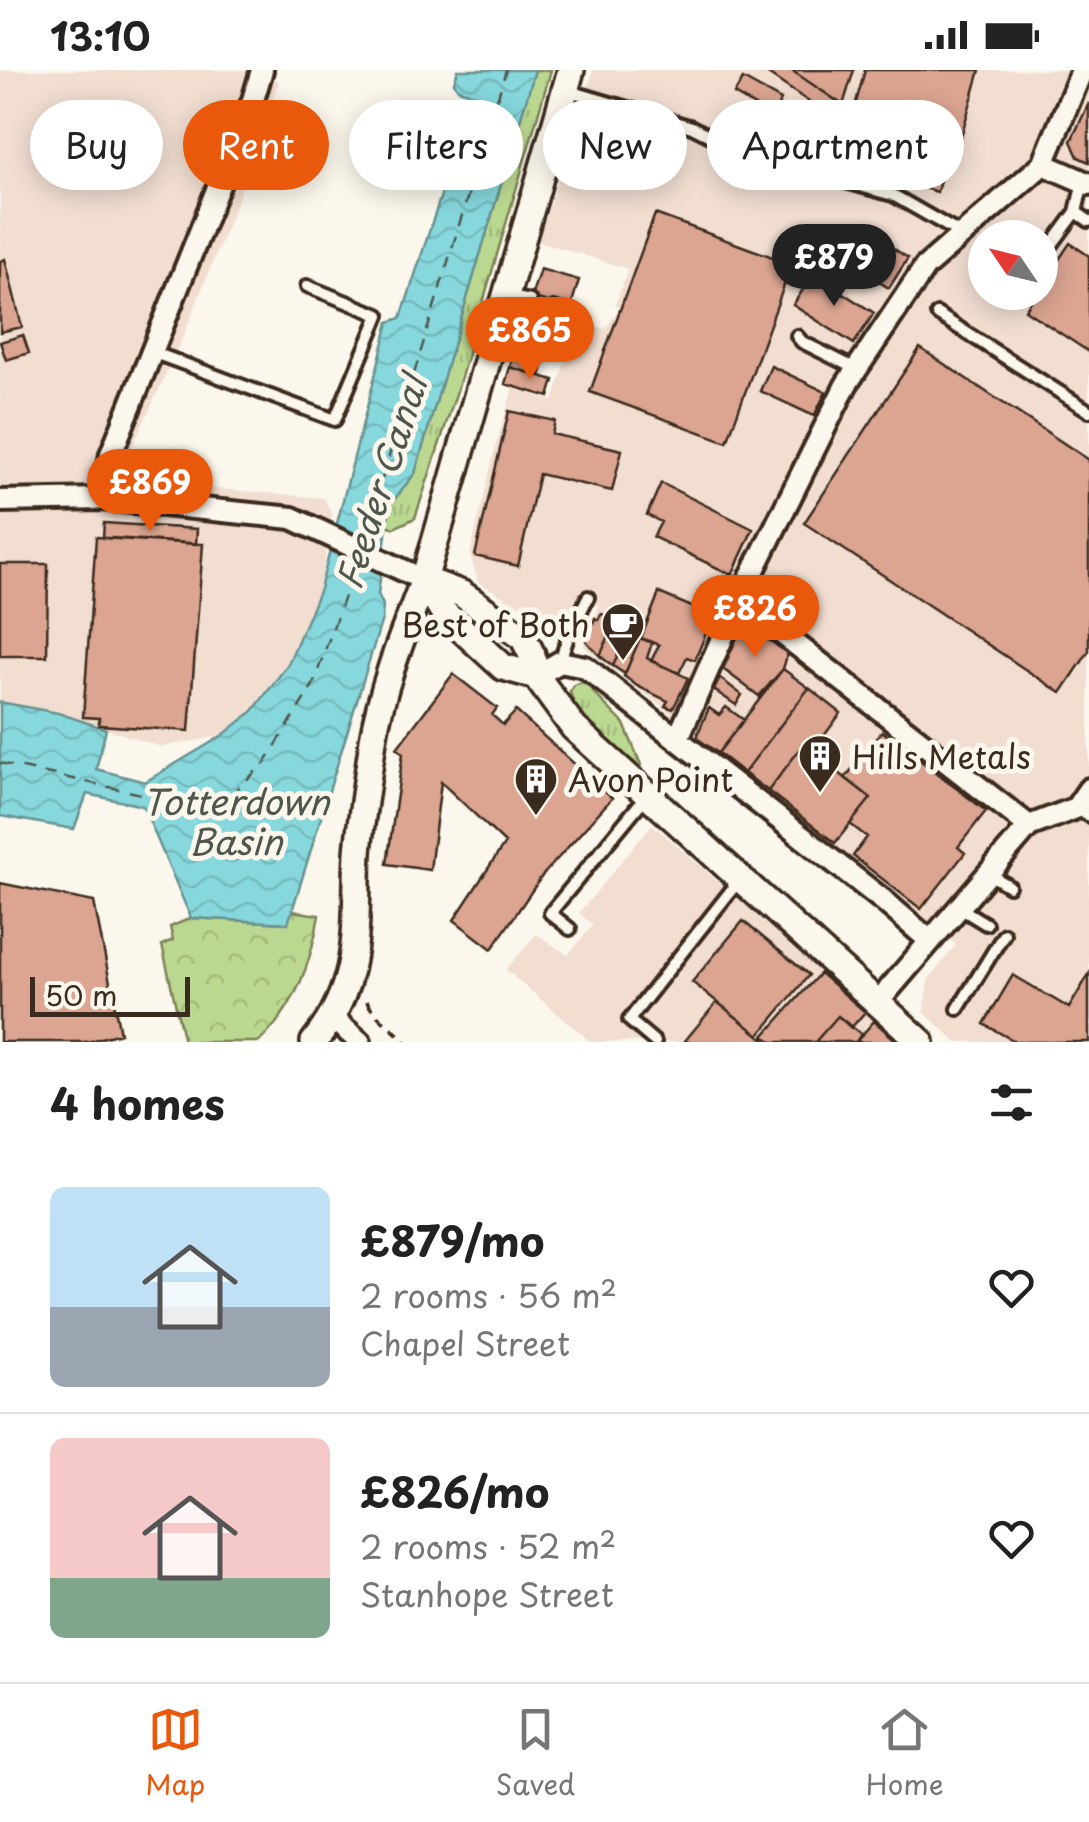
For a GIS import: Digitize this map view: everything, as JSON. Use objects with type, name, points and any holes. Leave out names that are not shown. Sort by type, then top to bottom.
[{"type":"street","points":[[104,499],[111,454],[262,70]]},
{"type":"street","points":[[678,738],[739,600],[857,369],[926,268],[1043,164],[1082,70]]},
{"type":"street","points":[[314,1042],[344,990],[354,957],[358,852],[374,736],[394,659],[517,298],[568,80]]},
{"type":"street","points":[[1043,164],[1086,182]]},
{"type":"street","points":[[0,500],[104,499],[292,518],[462,594],[523,637],[536,676],[574,728],[921,1042]]},
{"type":"street","points":[[739,600],[1029,826]]},
{"type":"street","points":[[536,676],[560,662],[585,667],[930,942]]},
{"type":"street","points":[[878,1002],[1029,826],[1082,812],[1089,789]]},
{"type":"street","points":[[330,1016],[360,1042]]},
{"type":"lane","points":[[568,80],[692,127],[750,156],[893,195],[962,234]]},
{"type":"lane","points":[[1058,236],[1076,212],[1086,182]]},
{"type":"lane","points":[[1076,212],[1089,221]]},
{"type":"lane","points":[[152,352],[335,420],[379,315],[307,286]]},
{"type":"lane","points":[[554,308],[567,312]]},
{"type":"lane","points":[[937,314],[1089,410]]},
{"type":"lane","points":[[798,336],[802,342],[857,369]]},
{"type":"lane","points":[[560,662],[588,596]]},
{"type":"lane","points":[[570,929],[550,913],[648,794]]},
{"type":"lane","points":[[988,874],[1009,886]]},
{"type":"lane","points":[[656,1042],[629,1020],[740,878]]},
{"type":"lane","points":[[960,908],[986,924]]},
{"type":"lane","points":[[958,1009],[1004,934]]},
{"type":"path","points":[[378,1014],[404,1042]]},
{"type":"shaded area","points":[[0,70],[275,70],[272,79],[279,81],[272,100],[183,100],[183,190],[241,190],[183,337],[129,454],[149,483],[324,498],[332,515],[320,589],[288,664],[253,711],[222,736],[161,747],[58,713],[0,702]]},
{"type":"shaded area","points":[[593,70],[1089,70],[1089,1042],[956,1042],[924,1012],[928,980],[956,945],[584,647],[599,606],[578,599],[558,628],[478,582],[470,555],[513,388],[553,401],[578,321],[605,329],[620,308],[615,305],[628,269],[538,241],[554,190],[687,190],[687,100],[583,100]]},
{"type":"shaded area","points":[[652,824],[897,1042],[591,1042],[506,970],[536,934],[568,955],[593,925],[579,913]]},
{"type":"green space","points":[[535,70],[551,70],[523,166],[523,110]]},
{"type":"green space","points":[[499,190],[516,190],[415,518],[394,528],[387,525],[390,505],[415,473]]},
{"type":"green space","points":[[575,684],[593,686],[593,692],[624,724],[641,765],[638,770],[580,714],[570,691]]},
{"type":"green space","points":[[292,911],[319,915],[300,983],[272,1028],[259,1042],[184,1042],[162,945],[173,940],[170,927],[191,918],[287,923]]},
{"type":"water","points":[[458,70],[535,70],[523,110],[523,100],[472,100],[474,94],[458,89],[454,82]]},
{"type":"water","points":[[443,190],[499,190],[415,473],[390,505],[378,594],[383,605],[382,619],[288,923],[191,918],[143,806],[87,794],[74,829],[0,816],[0,702],[58,713],[106,729],[96,769],[145,782],[222,736],[253,711],[288,664],[320,589],[389,322],[401,318]]},
{"type":"building","points":[[762,70],[791,70],[836,100],[806,100]]},
{"type":"building","points":[[791,70],[854,70],[845,100],[836,100]]},
{"type":"building","points":[[865,70],[980,70],[964,126],[964,100],[857,100]]},
{"type":"building","points":[[743,79],[781,100],[744,100],[734,94]]},
{"type":"building","points":[[1089,103],[1089,162],[1078,157],[1071,141]]},
{"type":"building","points":[[655,214],[792,264],[727,442],[590,392]]},
{"type":"building","points":[[879,239],[908,258],[889,288],[860,270]]},
{"type":"building","points":[[1070,243],[1089,256],[1089,352],[1025,310],[1058,310],[1058,261]]},
{"type":"building","points":[[5,259],[22,327],[0,332],[0,261]]},
{"type":"building","points":[[540,269],[579,280],[570,309],[531,297]]},
{"type":"building","points":[[813,274],[874,313],[854,344],[793,305]]},
{"type":"building","points":[[529,305],[559,314],[549,343],[520,335]]},
{"type":"building","points":[[23,335],[29,353],[6,360],[0,342]]},
{"type":"building","points":[[520,335],[549,343],[545,359],[515,350]]},
{"type":"building","points":[[920,348],[1089,460],[1089,651],[1061,693],[804,523]]},
{"type":"building","points":[[515,350],[545,359],[540,376],[510,367]]},
{"type":"building","points":[[771,366],[826,392],[814,416],[760,391]]},
{"type":"building","points":[[510,367],[554,380],[549,397],[505,384]]},
{"type":"building","points":[[509,411],[555,421],[552,434],[622,450],[612,491],[539,474],[518,566],[475,556]]},
{"type":"building","points":[[661,483],[753,529],[732,575],[653,537],[661,522],[647,515]]},
{"type":"building","points":[[104,523],[197,529],[196,544],[103,538]]},
{"type":"building","points":[[96,537],[203,544],[189,731],[99,725],[99,718],[83,717]]},
{"type":"building","points":[[0,564],[48,564],[47,656],[0,656]]},
{"type":"building","points":[[659,593],[713,616],[695,660],[687,657],[679,673],[651,661],[659,645],[641,638]]},
{"type":"building","points":[[601,614],[617,618],[600,656],[586,641],[595,618],[598,620]]},
{"type":"building","points":[[743,624],[788,652],[783,669],[759,696],[723,669]]},
{"type":"building","points":[[612,629],[625,639],[613,666],[600,656]]},
{"type":"building","points":[[628,633],[640,638],[625,674],[613,666]]},
{"type":"building","points":[[640,638],[652,643],[647,658],[688,678],[673,709],[665,706],[668,701],[624,676]]},
{"type":"building","points":[[783,669],[809,688],[744,773],[718,753]]},
{"type":"building","name":"Avon Point","points":[[453,674],[497,708],[492,715],[503,725],[516,711],[612,798],[542,876],[492,949],[454,920],[505,843],[441,782],[430,870],[387,864],[403,753],[397,748]]},
{"type":"building","points":[[720,678],[742,695],[736,705],[714,690]]},
{"type":"building","points":[[809,688],[841,713],[812,752],[803,745],[768,791],[744,773]]},
{"type":"building","points":[[726,707],[744,720],[718,753],[698,739],[698,733],[709,708],[719,715]]},
{"type":"building","points":[[882,731],[986,811],[958,847],[965,853],[921,909],[853,856],[867,837],[850,824],[871,798],[845,778]]},
{"type":"building","name":"Hills Metals","points":[[803,745],[871,798],[835,843],[768,791]]},
{"type":"building","points":[[0,883],[94,902],[120,1033],[87,1042],[0,1042]]},
{"type":"building","points":[[743,921],[809,975],[759,1035],[692,982]]},
{"type":"building","points":[[820,973],[865,1012],[851,1028],[838,1016],[815,1042],[772,1042],[764,1036]]},
{"type":"building","points":[[1089,974],[1089,1042],[1016,1042],[984,1024],[1013,975],[1069,1008]]},
{"type":"building","points":[[717,1002],[759,1035],[767,1042],[684,1042]]},
{"type":"building","points":[[838,1016],[861,1034],[856,1042],[815,1042]]},
{"type":"building","points":[[874,1021],[898,1042],[856,1042]]},
{"type":"ferry route","points":[[363,542],[506,70]]},
{"type":"ferry route","points":[[0,763],[214,810],[265,763],[313,685],[357,559]]},
{"type":"place","name":"Best of Both","points":[[623,662]]},
{"type":"place","name":"Hills Metals","points":[[820,794]]},
{"type":"place","name":"Avon Point","points":[[536,817]]},
{"type":"water label","name":"Feeder Canal","points":[[380,482]]},
{"type":"water label","name":"Totterdown Basin","points":[[236,820]]}]
